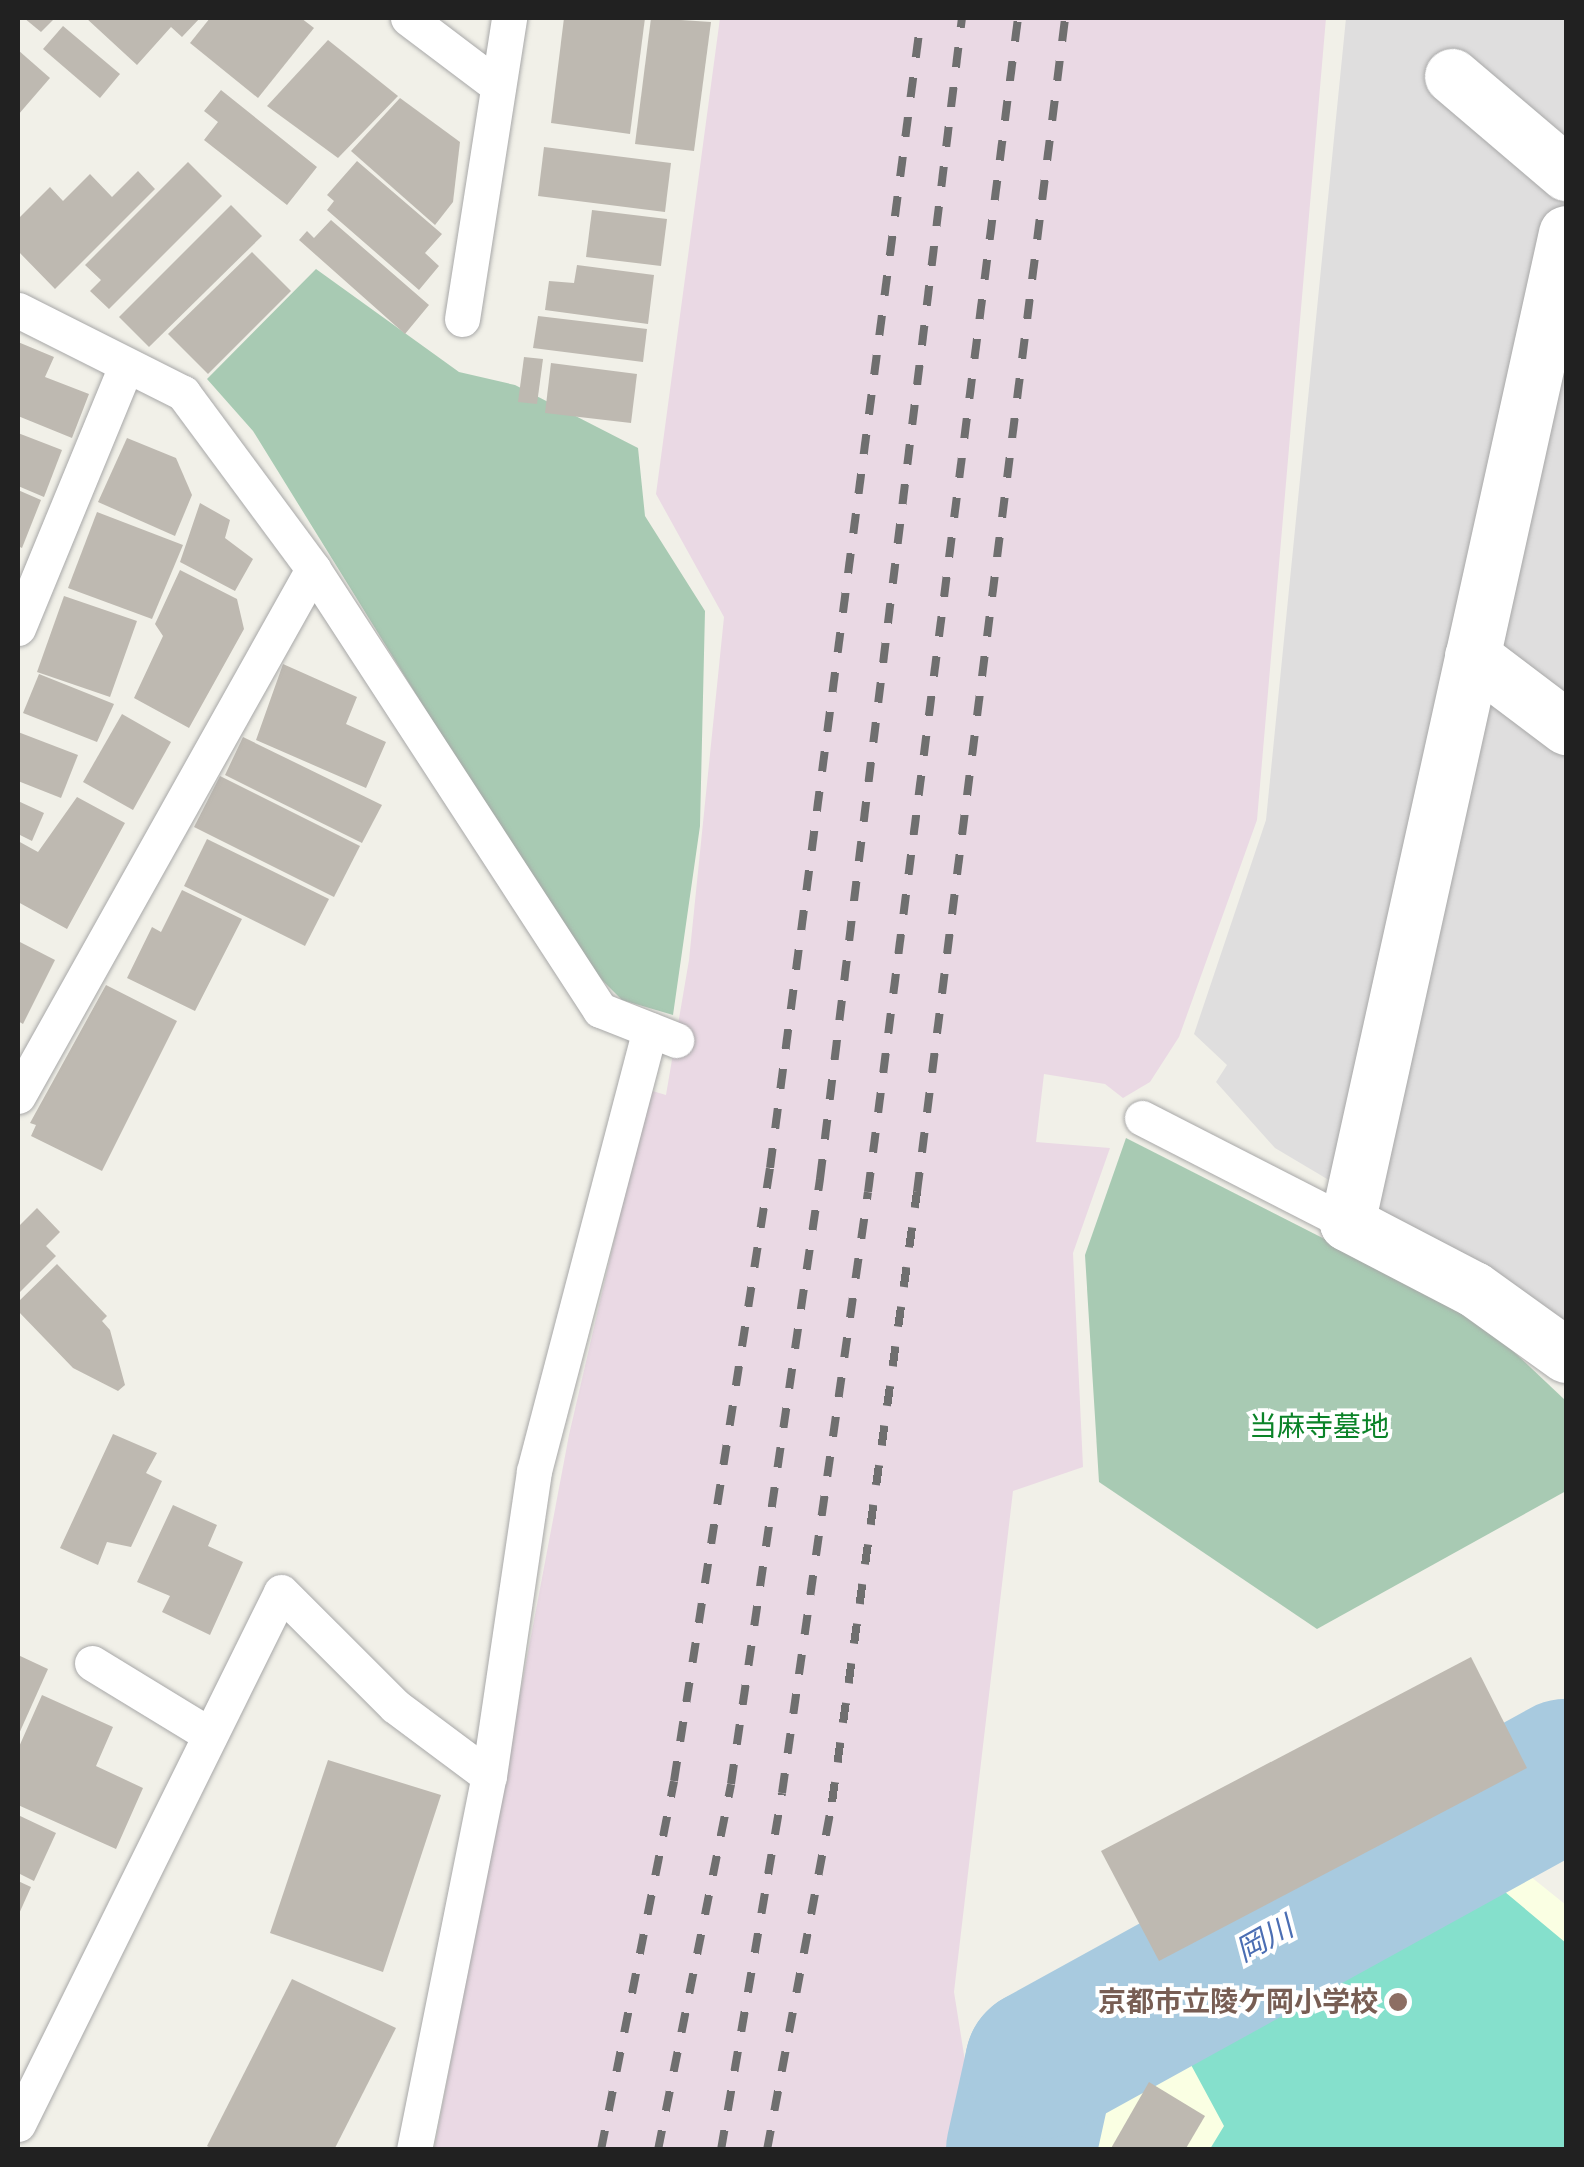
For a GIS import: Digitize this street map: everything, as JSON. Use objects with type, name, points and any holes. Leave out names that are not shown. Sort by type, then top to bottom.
[{"type":"street","points":[[1452,76],[1566,173]]},
{"type":"street","points":[[1566,233],[1347,1223],[1474,1289],[1566,1355]]},
{"type":"street","points":[[1472,656],[1566,727]]},
{"type":"lane","points":[[408,18],[498,86]]},
{"type":"lane","points":[[462,319],[509,18]]},
{"type":"lane","points":[[18,310],[125,369],[183,393],[313,570],[600,1010],[663,1035],[534,1470],[489,1776],[414,2150]]},
{"type":"lane","points":[[18,628],[125,369]]},
{"type":"lane","points":[[18,1096],[313,570]]},
{"type":"lane","points":[[1142,1118],[1347,1223]]},
{"type":"lane","points":[[18,2124],[281,1592],[395,1706],[489,1776]]},
{"type":"lane","points":[[92,1663],[210,1735]]},
{"type":"shaded area","points":[[720,18],[1326,18],[1257,820],[1179,1037],[1150,1082],[1123,1098],[1105,1084],[1044,1074],[1036,1142],[1110,1148],[1073,1253],[1083,1467],[1013,1491],[954,1992],[979,2149],[434,2150],[569,1435],[649,1090],[666,1095],[689,960],[724,617],[656,494]]},
{"type":"shaded area","points":[[1346,18],[1566,18],[1566,1321],[1275,1148],[1216,1082],[1227,1065],[1194,1034],[1266,820]]},
{"type":"shaded area","name":"京都市立陵ケ岡小学校","points":[[1505,1856],[1566,1905],[1566,2149],[1036,2150],[1047,2098]]},
{"type":"shaded area","name":"京都市立陵ケ岡小学校","points":[[1499,1887],[1566,1943],[1566,2149],[1210,2149],[1224,2126],[1190,2063]]},
{"type":"green space","points":[[316,269],[459,372],[515,385],[638,448],[645,516],[705,611],[700,826],[673,1015],[622,1000],[578,956],[253,431],[207,379]]},
{"type":"green space","name":"当麻寺墓地","points":[[1126,1138],[1476,1316],[1566,1401],[1566,1491],[1317,1629],[1099,1482],[1085,1255]]},
{"type":"building","points":[[24,18],[55,18],[41,32]]},
{"type":"building","points":[[86,18],[200,18],[182,37],[171,27],[137,65]]},
{"type":"building","points":[[210,18],[301,18],[314,28],[258,98],[190,43]]},
{"type":"building","points":[[564,18],[645,18],[630,134],[551,123]]},
{"type":"building","points":[[651,18],[711,22],[694,151],[635,144]]},
{"type":"building","points":[[63,26],[120,74],[100,98],[43,49]]},
{"type":"building","points":[[328,40],[398,96],[338,158],[267,106]]},
{"type":"building","points":[[18,50],[50,78],[18,115]]},
{"type":"building","points":[[221,90],[317,167],[287,205],[204,140],[218,122],[204,111]]},
{"type":"building","points":[[400,98],[460,142],[453,202],[435,225],[351,151]]},
{"type":"building","points":[[544,147],[671,163],[665,212],[538,196]]},
{"type":"building","points":[[357,161],[442,234],[425,253],[439,266],[419,290],[327,210],[334,201],[327,195]]},
{"type":"building","points":[[188,162],[222,196],[109,309],[90,291],[101,280],[85,265]]},
{"type":"building","points":[[138,171],[155,189],[55,289],[18,251],[18,219],[50,187],[63,201],[90,174],[112,197]]},
{"type":"building","points":[[231,205],[262,236],[149,347],[119,317]]},
{"type":"building","points":[[592,210],[667,219],[661,266],[586,257]]},
{"type":"building","points":[[331,220],[429,305],[405,334],[299,240],[307,231],[314,238]]},
{"type":"building","points":[[252,252],[291,291],[208,374],[168,334]]},
{"type":"building","points":[[577,265],[654,275],[648,324],[545,310],[549,281],[574,283]]},
{"type":"building","points":[[538,316],[647,329],[643,362],[533,348]]},
{"type":"building","points":[[18,342],[54,357],[45,377],[89,394],[72,438],[18,416]]},
{"type":"building","points":[[524,357],[543,359],[537,404],[518,402]]},
{"type":"building","points":[[551,363],[637,374],[631,423],[545,413]]},
{"type":"building","points":[[18,433],[62,450],[44,497],[18,486]]},
{"type":"building","points":[[127,438],[176,458],[192,495],[175,536],[98,502]]},
{"type":"building","points":[[18,490],[41,500],[22,548],[18,546]]},
{"type":"building","points":[[200,503],[230,520],[225,538],[253,559],[235,591],[180,562]]},
{"type":"building","points":[[97,512],[183,545],[152,619],[68,588]]},
{"type":"building","points":[[180,570],[237,599],[244,629],[189,728],[134,698],[163,636],[155,624]]},
{"type":"building","points":[[64,596],[137,621],[110,697],[37,672]]},
{"type":"building","points":[[283,664],[357,697],[346,724],[386,742],[366,788],[256,740]]},
{"type":"building","points":[[39,674],[114,704],[97,742],[23,713]]},
{"type":"building","points":[[122,714],[171,742],[133,810],[83,782]]},
{"type":"building","points":[[18,732],[78,755],[61,798],[18,781]]},
{"type":"building","points":[[243,737],[382,805],[362,843],[225,775]]},
{"type":"building","points":[[220,776],[360,846],[334,897],[194,827]]},
{"type":"building","points":[[77,797],[125,823],[67,929],[18,902],[18,841],[38,852]]},
{"type":"building","points":[[18,801],[44,813],[32,841],[18,834]]},
{"type":"building","points":[[207,839],[329,899],[305,946],[184,886]]},
{"type":"building","points":[[182,890],[242,919],[195,1011],[127,978],[152,927],[161,932]]},
{"type":"building","points":[[18,941],[55,960],[23,1024],[18,1021]]},
{"type":"building","points":[[106,985],[177,1021],[102,1171],[31,1136],[36,1125],[30,1123]]},
{"type":"building","points":[[37,1208],[60,1232],[46,1246],[56,1256],[18,1294],[18,1227]]},
{"type":"building","points":[[57,1264],[107,1316],[102,1321],[110,1330],[125,1385],[118,1391],[73,1368],[18,1311],[18,1302]]},
{"type":"building","points":[[113,1434],[157,1453],[146,1473],[162,1481],[131,1547],[107,1542],[98,1565],[60,1548]]},
{"type":"building","points":[[173,1505],[217,1525],[208,1546],[243,1562],[210,1635],[162,1612],[170,1596],[137,1582]]},
{"type":"building","points":[[18,1655],[48,1669],[18,1736]]},
{"type":"building","points":[[1471,1657],[1527,1768],[1159,1961],[1101,1851]]},
{"type":"building","points":[[42,1695],[113,1727],[96,1766],[143,1788],[116,1849],[18,1805],[18,1749]]},
{"type":"building","points":[[328,1760],[441,1795],[383,1972],[270,1933]]},
{"type":"building","points":[[18,1815],[56,1833],[34,1881],[18,1873]]},
{"type":"building","points":[[18,1881],[31,1887],[18,1916]]},
{"type":"building","points":[[292,1979],[396,2028],[334,2150],[214,2150],[207,2146]]},
{"type":"building","points":[[1149,2082],[1205,2116],[1185,2150],[1110,2150]]},
{"type":"waterway","name":"岡川","points":[[1021,2150],[1040,2064],[1566,1774]]},
{"type":"railway","points":[[601,2150],[674,1781],[770,1168],[921,18]]},
{"type":"railway","points":[[658,2150],[731,1784],[820,1179],[962,18]]},
{"type":"railway","points":[[721,2150],[782,1793],[868,1192],[1018,18]]},
{"type":"railway","points":[[767,2150],[832,1802],[917,1192],[1065,18]]},
{"type":"place","name":"京都市立陵ケ岡小学校","points":[[1398,2002]]}]
